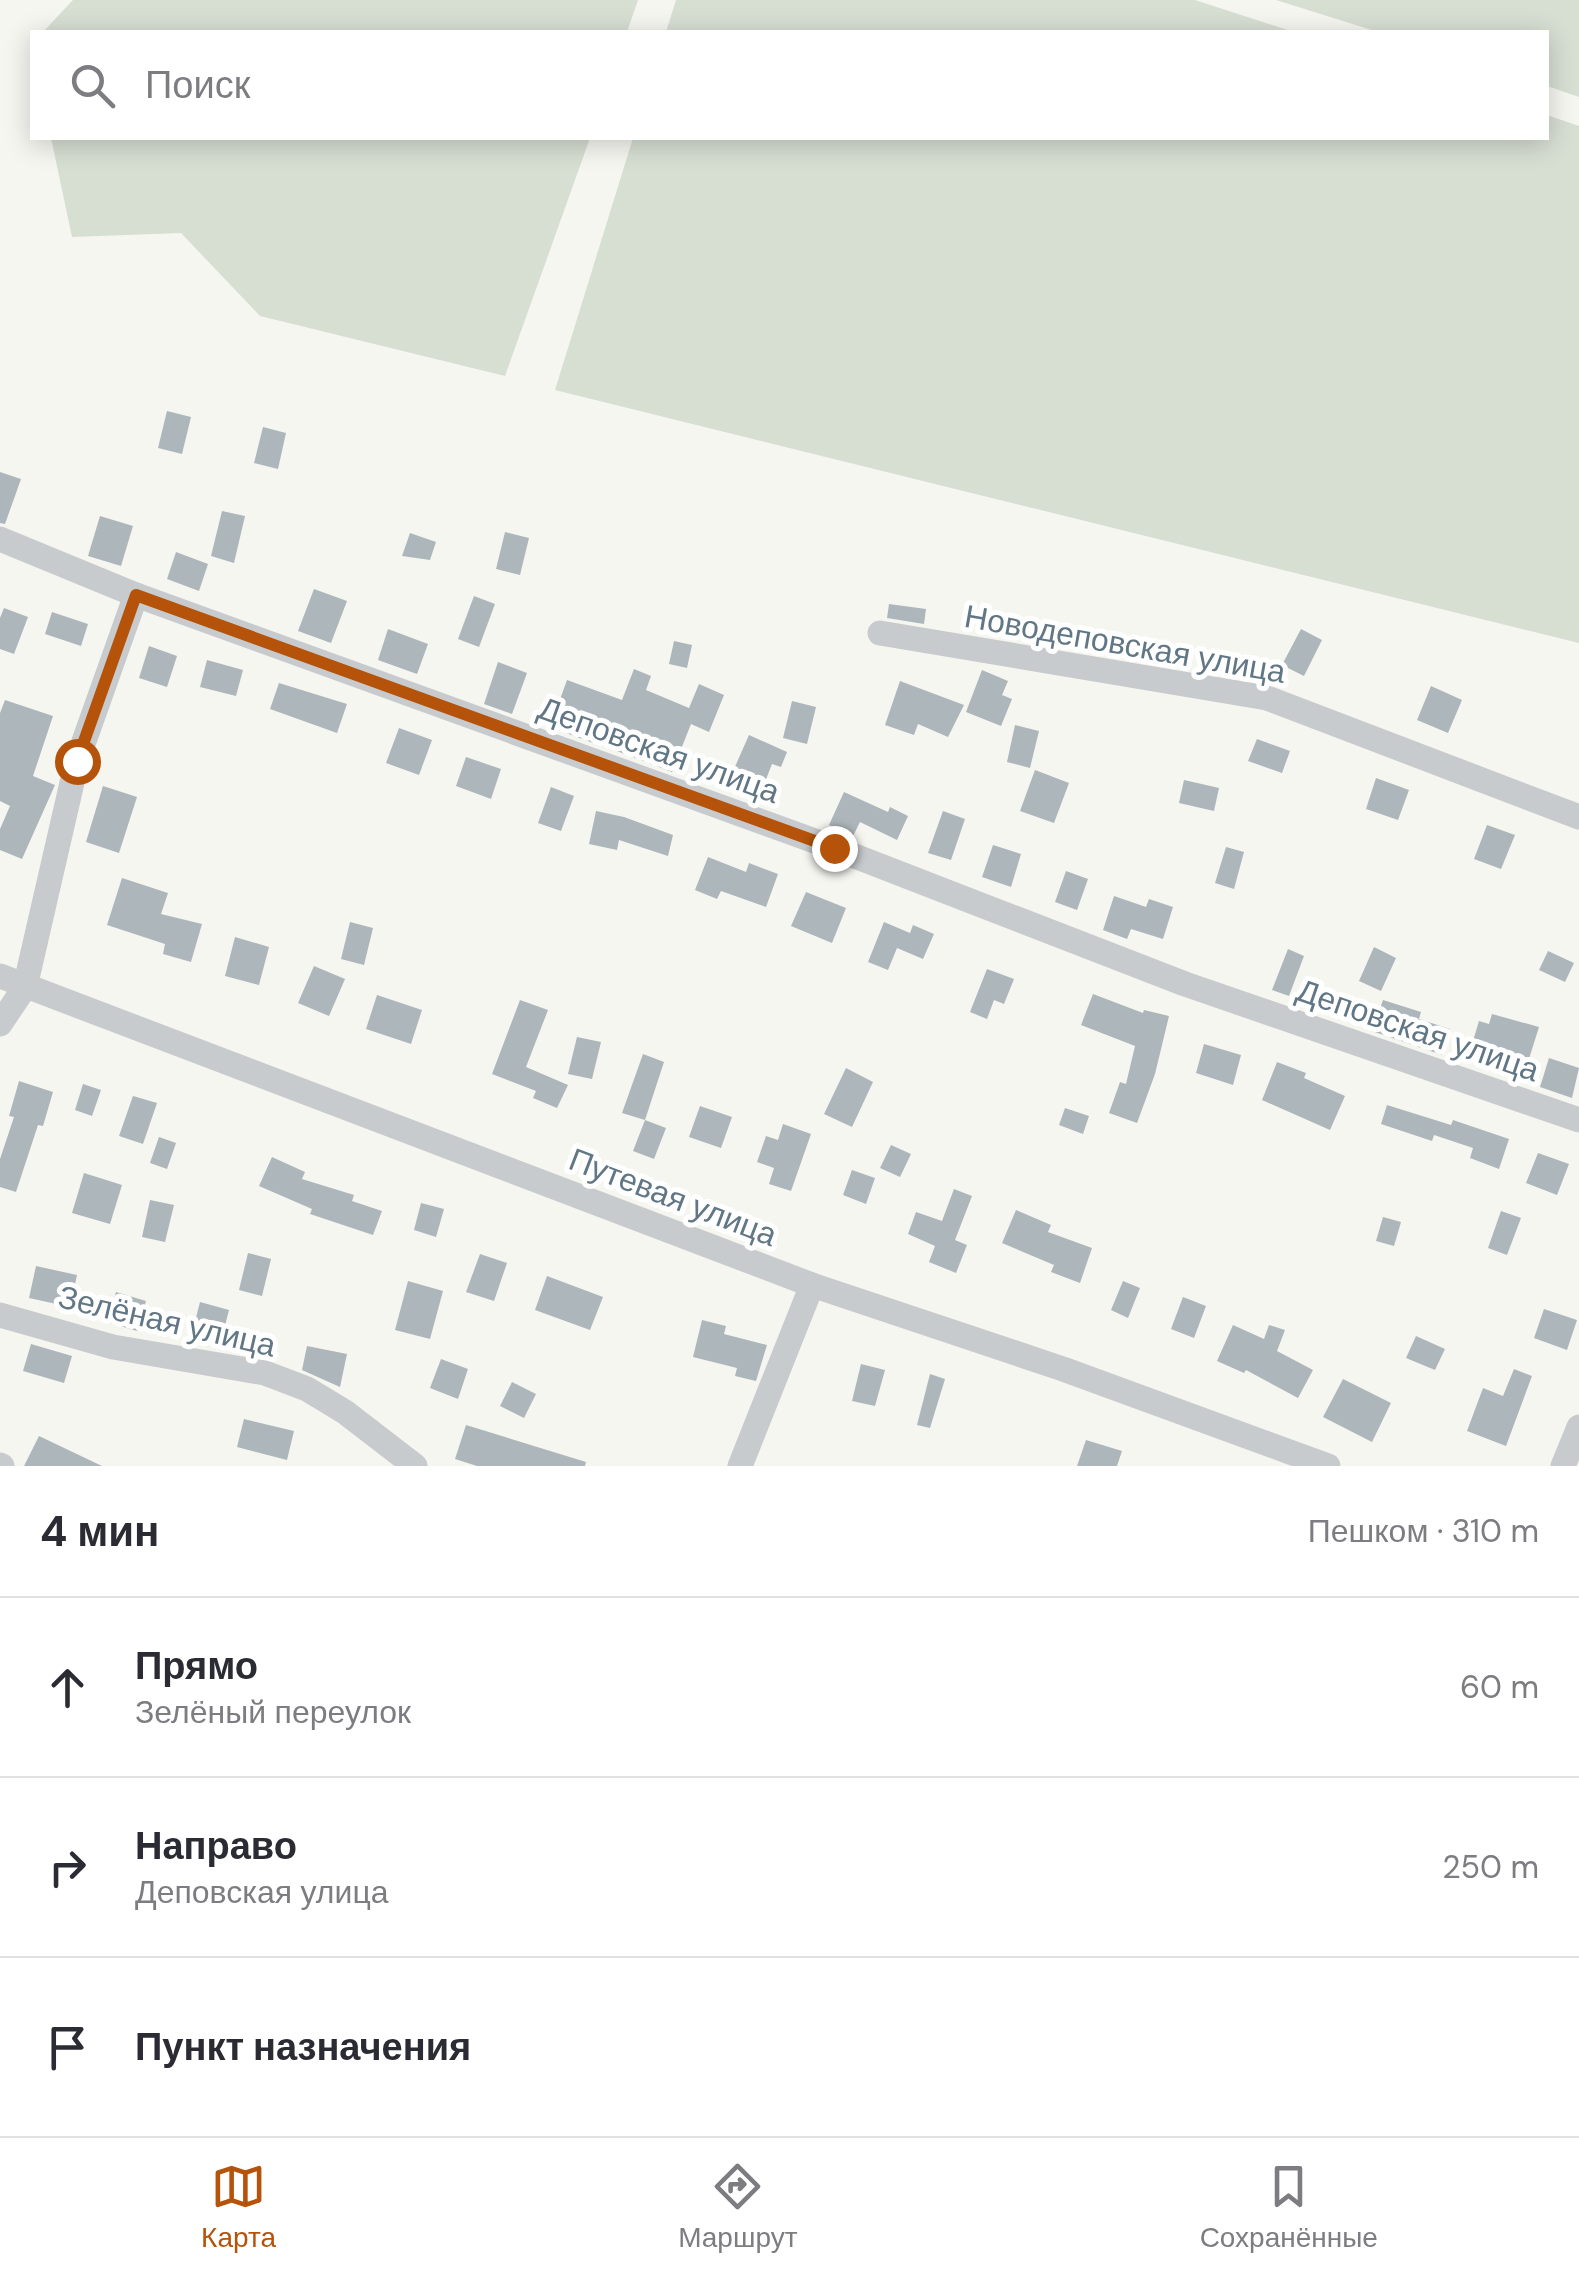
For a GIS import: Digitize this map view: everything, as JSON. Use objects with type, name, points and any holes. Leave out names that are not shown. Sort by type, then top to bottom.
[{"type":"street","name":"Деповская улица","points":[[0,539],[136,595],[834,848],[1186,984],[1579,1120]]},
{"type":"street","points":[[0,1024],[25,987],[77,761],[136,595]]},
{"type":"street","name":"Новодеповская улица","points":[[880,633],[1267,698],[1579,817]]},
{"type":"street","name":"Путевая улица","points":[[0,976],[812,1284],[1063,1369],[1328,1466]]},
{"type":"street","points":[[740,1466],[812,1284]]},
{"type":"street","name":"Зелёная улица","points":[[0,1315],[113,1346],[265,1372],[306,1389],[345,1412],[415,1466]]},
{"type":"street","points":[[1563,1466],[1579,1427]]},
{"type":"shaded area","points":[[73,0],[638,0],[628,30],[45,30]]},
{"type":"shaded area","points":[[676,0],[1195,0],[1288,30],[667,30]]},
{"type":"shaded area","points":[[1276,0],[1579,0],[1579,97],[1549,87],[1549,30],[1372,30]]},
{"type":"shaded area","points":[[1549,116],[1579,126],[1579,643],[555,390],[632,140],[1549,140]]},
{"type":"shaded area","points":[[51,140],[589,140],[505,376],[260,316],[181,233],[72,237]]},
{"type":"building","points":[[167,411],[191,417],[182,454],[158,448]]},
{"type":"building","points":[[263,427],[286,433],[278,469],[254,463]]},
{"type":"building","points":[[0,472],[21,479],[5,524],[0,523]]},
{"type":"building","points":[[222,511],[245,516],[234,563],[211,556]]},
{"type":"building","points":[[100,516],[133,526],[121,566],[88,556]]},
{"type":"building","points":[[505,532],[529,538],[520,575],[496,569]]},
{"type":"building","points":[[410,533],[436,542],[430,560],[402,556]]},
{"type":"building","points":[[176,552],[208,564],[199,591],[167,579]]},
{"type":"building","points":[[314,589],[347,601],[331,643],[298,631]]},
{"type":"building","points":[[474,596],[495,604],[479,647],[458,639]]},
{"type":"building","points":[[889,604],[926,609],[924,624],[887,618]]},
{"type":"building","points":[[4,608],[28,617],[14,654],[0,649],[0,618]]},
{"type":"building","points":[[52,612],[88,624],[81,646],[45,634]]},
{"type":"building","points":[[388,629],[428,644],[417,674],[378,660]]},
{"type":"building","points":[[1301,629],[1322,640],[1304,676],[1282,665]]},
{"type":"building","points":[[674,641],[692,645],[687,668],[669,664]]},
{"type":"building","points":[[149,646],[177,656],[167,687],[139,678]]},
{"type":"building","points":[[207,660],[243,670],[236,696],[200,687]]},
{"type":"building","points":[[498,662],[527,673],[512,714],[484,704]]},
{"type":"building","points":[[634,669],[651,676],[646,690],[689,708],[699,684],[724,695],[709,732],[691,724],[672,772],[609,748],[610,741],[595,737],[593,743],[550,727],[567,680],[622,700]]},
{"type":"building","points":[[982,670],[1008,681],[1002,695],[1012,699],[1001,726],[966,712]]},
{"type":"building","points":[[900,681],[964,705],[948,737],[918,724],[914,735],[885,725]]},
{"type":"building","points":[[279,683],[347,704],[337,733],[270,709]]},
{"type":"building","points":[[1431,686],[1462,700],[1448,733],[1417,720]]},
{"type":"building","points":[[5,700],[53,716],[33,776],[55,785],[22,859],[0,850],[0,829],[10,806],[0,801],[0,713]]},
{"type":"building","points":[[792,701],[816,707],[807,744],[783,738]]},
{"type":"building","points":[[1015,725],[1039,731],[1030,768],[1007,762]]},
{"type":"building","points":[[399,728],[432,740],[419,775],[386,763]]},
{"type":"building","points":[[749,735],[787,752],[781,767],[772,764],[758,800],[726,787]]},
{"type":"building","points":[[1257,739],[1290,751],[1282,773],[1248,761]]},
{"type":"building","points":[[466,757],[501,769],[491,799],[456,786]]},
{"type":"building","points":[[1035,770],[1069,783],[1054,823],[1020,811]]},
{"type":"building","points":[[1376,778],[1409,790],[1398,820],[1366,809]]},
{"type":"building","points":[[1184,780],[1219,788],[1214,811],[1179,803]]},
{"type":"building","points":[[103,786],[137,797],[119,853],[86,842]]},
{"type":"building","points":[[551,787],[574,796],[561,831],[538,823]]},
{"type":"building","points":[[844,792],[888,812],[890,807],[908,816],[897,840],[860,822],[853,836],[829,825]]},
{"type":"building","points":[[596,811],[673,835],[668,856],[619,840],[617,850],[589,844]]},
{"type":"building","points":[[943,811],[965,819],[951,860],[928,853]]},
{"type":"building","points":[[1487,825],[1515,835],[1501,869],[1474,859]]},
{"type":"building","points":[[993,845],[1021,854],[1011,887],[982,877]]},
{"type":"building","points":[[1226,847],[1244,852],[1234,889],[1215,883]]},
{"type":"building","points":[[708,857],[746,872],[749,863],[778,874],[766,907],[721,891],[717,899],[695,890]]},
{"type":"building","points":[[1066,871],[1088,879],[1077,910],[1055,902]]},
{"type":"building","points":[[122,878],[168,893],[161,914],[202,924],[191,962],[163,954],[165,944],[107,925]]},
{"type":"building","points":[[806,892],[846,908],[832,943],[791,926]]},
{"type":"building","points":[[1114,896],[1146,907],[1149,899],[1173,907],[1163,939],[1131,929],[1127,939],[1103,930]]},
{"type":"building","points":[[350,922],[373,928],[364,965],[341,959]]},
{"type":"building","points":[[884,922],[910,933],[913,925],[934,934],[923,959],[897,948],[888,970],[868,962]]},
{"type":"building","points":[[235,937],[269,947],[259,985],[225,976]]},
{"type":"building","points":[[1374,947],[1396,958],[1381,991],[1359,981]]},
{"type":"building","points":[[1288,949],[1304,956],[1289,996],[1272,990]]},
{"type":"building","points":[[1548,951],[1574,963],[1565,982],[1539,970]]},
{"type":"building","points":[[314,966],[345,979],[329,1016],[298,1003]]},
{"type":"building","points":[[987,969],[1014,979],[1004,1004],[994,1000],[987,1019],[970,1012]]},
{"type":"building","points":[[1093,994],[1143,1013],[1144,1010],[1169,1016],[1155,1074],[1137,1123],[1109,1113],[1120,1082],[1126,1084],[1135,1046],[1081,1025]]},
{"type":"building","points":[[377,995],[422,1010],[411,1044],[366,1029]]},
{"type":"building","points":[[520,1000],[548,1010],[526,1067],[568,1085],[557,1108],[533,1098],[536,1091],[492,1074]]},
{"type":"building","points":[[1383,1000],[1421,1012],[1419,1019],[1450,1029],[1442,1055],[1372,1031]]},
{"type":"building","points":[[1492,1014],[1539,1027],[1528,1062],[1492,1050],[1490,1057],[1470,1051],[1479,1021],[1489,1024]]},
{"type":"building","points":[[577,1037],[601,1042],[592,1079],[568,1074]]},
{"type":"building","points":[[1204,1044],[1241,1055],[1233,1085],[1196,1073]]},
{"type":"building","points":[[643,1054],[664,1062],[645,1120],[622,1113]]},
{"type":"building","points":[[1549,1058],[1579,1068],[1572,1098],[1540,1087]]},
{"type":"building","points":[[1277,1062],[1306,1073],[1304,1078],[1345,1096],[1330,1130],[1262,1100]]},
{"type":"building","points":[[846,1068],[873,1082],[852,1127],[824,1114]]},
{"type":"building","points":[[19,1081],[53,1092],[16,1192],[0,1187],[0,1159],[14,1117],[9,1116]]},
{"type":"building","points":[[83,1084],[101,1090],[92,1116],[75,1110]]},
{"type":"building","points":[[133,1096],[157,1103],[143,1144],[119,1136]]},
{"type":"building","points":[[1387,1105],[1451,1125],[1453,1120],[1509,1139],[1499,1169],[1470,1158],[1473,1148],[1434,1135],[1432,1141],[1381,1124]]},
{"type":"building","points":[[700,1106],[732,1117],[721,1148],[689,1137]]},
{"type":"building","points":[[1065,1108],[1089,1116],[1083,1134],[1059,1125]]},
{"type":"building","points":[[645,1120],[666,1128],[654,1159],[633,1151]]},
{"type":"building","points":[[783,1124],[811,1134],[791,1191],[769,1184],[774,1168],[757,1162],[766,1136],[778,1140]]},
{"type":"building","points":[[159,1137],[176,1143],[167,1169],[150,1163]]},
{"type":"building","points":[[891,1145],[911,1154],[900,1177],[880,1168]]},
{"type":"building","points":[[1538,1153],[1569,1164],[1557,1195],[1526,1183]]},
{"type":"building","points":[[272,1157],[305,1172],[302,1179],[354,1195],[352,1201],[382,1211],[373,1235],[310,1214],[312,1209],[259,1186]]},
{"type":"building","points":[[852,1170],[875,1178],[866,1204],[843,1195]]},
{"type":"building","points":[[84,1173],[122,1185],[110,1224],[72,1213]]},
{"type":"building","points":[[954,1189],[972,1196],[955,1240],[967,1245],[956,1273],[929,1262],[935,1246],[908,1234],[916,1212],[942,1221]]},
{"type":"building","points":[[150,1200],[174,1205],[165,1242],[142,1237]]},
{"type":"building","points":[[421,1203],[444,1209],[436,1237],[414,1230]]},
{"type":"building","points":[[1016,1210],[1051,1225],[1048,1232],[1092,1248],[1080,1283],[1051,1272],[1054,1265],[1002,1243]]},
{"type":"building","points":[[1501,1211],[1521,1218],[1507,1255],[1488,1248]]},
{"type":"building","points":[[1383,1217],[1401,1222],[1394,1246],[1376,1241]]},
{"type":"building","points":[[248,1253],[271,1259],[262,1296],[239,1290]]},
{"type":"building","points":[[480,1254],[507,1263],[494,1301],[466,1292]]},
{"type":"building","points":[[36,1266],[77,1275],[70,1307],[29,1298]]},
{"type":"building","points":[[547,1276],[603,1297],[590,1330],[535,1310]]},
{"type":"building","points":[[408,1281],[443,1291],[430,1339],[395,1330]]},
{"type":"building","points":[[1123,1281],[1140,1288],[1128,1318],[1111,1310]]},
{"type":"building","points":[[116,1292],[146,1301],[137,1331],[107,1322]]},
{"type":"building","points":[[1183,1297],[1206,1306],[1194,1338],[1171,1329]]},
{"type":"building","points":[[200,1302],[229,1310],[220,1345],[191,1337]]},
{"type":"building","points":[[1544,1309],[1577,1320],[1567,1350],[1534,1338]]},
{"type":"building","points":[[702,1320],[726,1326],[724,1334],[767,1345],[756,1381],[735,1376],[737,1368],[693,1357]]},
{"type":"building","points":[[1233,1325],[1264,1339],[1269,1325],[1285,1330],[1277,1351],[1313,1370],[1298,1398],[1246,1370],[1244,1373],[1217,1361]]},
{"type":"building","points":[[1416,1336],[1445,1349],[1435,1370],[1406,1358]]},
{"type":"building","points":[[31,1344],[72,1356],[64,1383],[23,1371]]},
{"type":"building","points":[[307,1346],[347,1354],[340,1387],[302,1370]]},
{"type":"building","points":[[441,1359],[468,1369],[458,1399],[430,1388]]},
{"type":"building","points":[[861,1364],[885,1370],[875,1406],[852,1401]]},
{"type":"building","points":[[1514,1369],[1532,1376],[1506,1446],[1467,1431],[1483,1388],[1503,1396]]},
{"type":"building","points":[[930,1374],[945,1379],[930,1428],[917,1425]]},
{"type":"building","points":[[1343,1379],[1391,1403],[1372,1442],[1323,1417]]},
{"type":"building","points":[[512,1382],[536,1394],[524,1418],[500,1406]]},
{"type":"building","points":[[244,1419],[294,1431],[287,1460],[237,1447]]},
{"type":"building","points":[[466,1425],[586,1462],[585,1466],[477,1466],[455,1459]]},
{"type":"building","points":[[39,1436],[102,1466],[24,1466]]},
{"type":"building","points":[[1086,1440],[1122,1451],[1117,1466],[1077,1466]]},
{"type":"route","points":[[77,761],[136,595],[834,848]]}]
